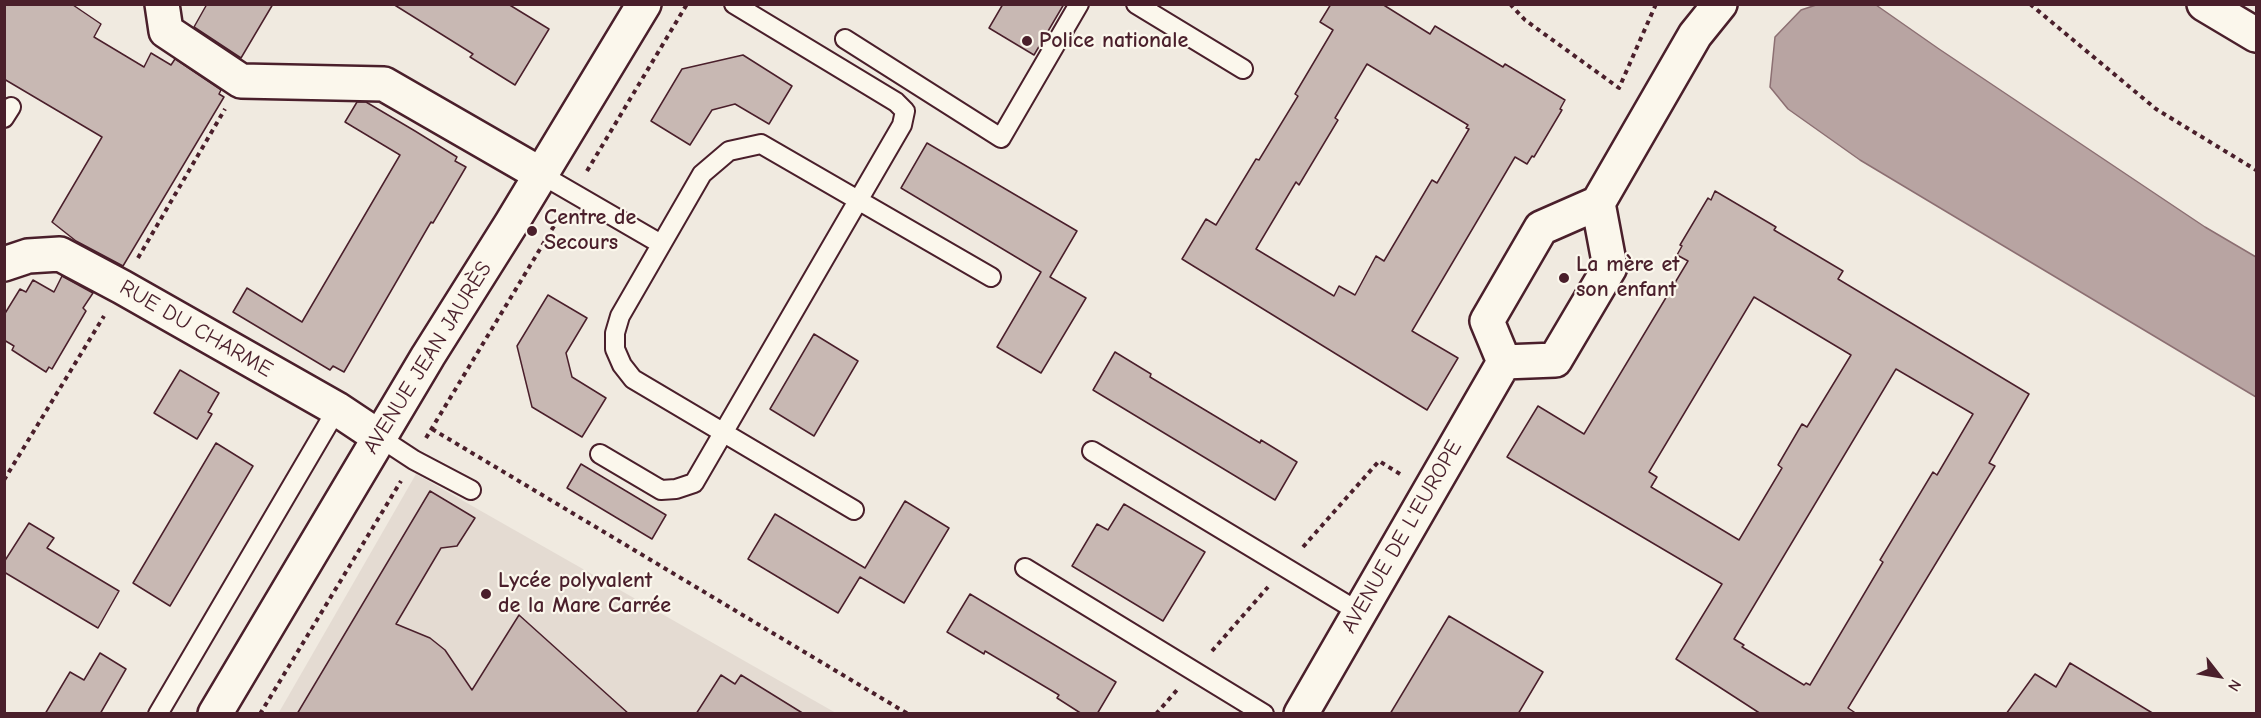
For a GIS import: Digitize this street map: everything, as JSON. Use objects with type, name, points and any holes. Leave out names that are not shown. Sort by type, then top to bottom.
[{"type":"street","points":[[162,4],[166,31],[241,81],[384,84],[542,175]]},
{"type":"street","name":"AVENUE JEAN JAURÈS","points":[[215,714],[379,437],[542,175],[644,4]]},
{"type":"street","points":[[1598,203],[1610,267],[1555,360],[1504,362],[1487,321],[1541,228],[1598,203],[1698,20],[1720,4]]},
{"type":"street","points":[[2204,4],[2256,35]]},
{"type":"street","name":"RUE DU CHARME","points":[[4,264],[28,256],[60,254],[122,286],[337,410],[379,437]]},
{"type":"street","name":"AVENUE DE L'EUROPE","points":[[1301,714],[1504,362]]},
{"type":"lane","points":[[600,454],[661,490],[676,489],[694,483],[902,125],[905,111],[896,102],[734,4]]},
{"type":"lane","points":[[844,39],[1001,138],[1080,4]]},
{"type":"lane","points":[[1136,4],[1243,69]]},
{"type":"lane","points":[[854,510],[633,379],[622,365],[615,349],[615,333],[620,316],[702,174],[729,151],[761,144],[991,277]]},
{"type":"lane","points":[[542,175],[661,244]]},
{"type":"lane","points":[[158,714],[337,410]]},
{"type":"lane","points":[[379,437],[414,460],[471,490]]},
{"type":"lane","points":[[1092,451],[1359,612]]},
{"type":"lane","points":[[1025,568],[1264,714]]},
{"type":"path","name":"AVENUE JEAN JAURÈS","points":[[260,714],[687,4]]},
{"type":"path","points":[[1510,4],[1526,21],[1620,88],[1656,4]]},
{"type":"path","points":[[2030,4],[2156,110],[2256,170]]},
{"type":"path","points":[[432,429],[908,714]]},
{"type":"shaded area","points":[[1819,4],[1876,5],[2205,227],[2256,257],[2256,397],[1860,160],[1788,109],[1770,87],[1775,37],[1801,10]]},
{"type":"shaded area","name":"Lycée polyvalent de la Mare Carrée","points":[[416,474],[836,713],[278,714]]},
{"type":"building","points":[[4,4],[73,5],[101,24],[94,37],[144,67],[151,53],[171,65],[175,59],[221,90],[219,94],[224,97],[123,266],[76,241],[52,222],[102,137],[4,79]]},
{"type":"building","points":[[207,4],[273,4],[241,58],[194,27]]},
{"type":"building","points":[[393,4],[508,4],[549,29],[515,85],[470,57],[473,54]]},
{"type":"building","name":"Police nationale","points":[[1003,4],[1064,4],[1034,55],[989,28]]},
{"type":"building","points":[[1331,4],[1382,4],[1430,34],[1435,26],[1503,67],[1505,64],[1565,100],[1560,109],[1562,110],[1534,157],[1532,156],[1527,164],[1515,157],[1412,331],[1458,358],[1427,410],[1182,259],[1206,219],[1216,225],[1298,96],[1295,94],[1333,30],[1320,22]],"holes":[[[1367,64],[1468,125],[1466,128],[1469,129],[1437,183],[1432,180],[1384,261],[1376,256],[1355,295],[1339,286],[1334,296],[1256,249],[1296,182],[1299,185],[1338,120],[1335,118]]]},
{"type":"building","points":[[743,55],[792,86],[769,124],[735,104],[712,110],[690,145],[651,121],[682,69]]},
{"type":"building","points":[[357,102],[366,102],[415,131],[457,157],[455,161],[466,167],[433,223],[431,222],[344,372],[333,366],[330,370],[233,312],[247,288],[302,322],[400,155],[345,122]]},
{"type":"building","points":[[927,143],[1077,231],[1050,277],[1086,298],[1041,373],[997,347],[1041,272],[901,188]]},
{"type":"building","points":[[1715,191],[1776,227],[1774,230],[1843,271],[1838,279],[2029,394],[1989,463],[1995,466],[1848,708],[1857,714],[1761,714],[1676,659],[1722,584],[1507,457],[1538,406],[1584,434],[1688,261],[1677,255],[1682,246],[1680,245],[1708,198],[1711,200]],"holes":[[[1754,297],[1851,355],[1807,427],[1802,424],[1778,465],[1782,468],[1739,540],[1651,487],[1657,477],[1649,472]],[[1896,369],[1973,414],[1937,475],[1933,472],[1880,560],[1883,562],[1810,685],[1806,683],[1804,685],[1742,647],[1744,645],[1734,639]]]},
{"type":"building","points":[[62,276],[93,293],[83,308],[86,311],[52,369],[49,367],[46,372],[12,350],[14,346],[4,340],[4,315],[20,289],[26,292],[33,280],[54,292]]},
{"type":"building","points":[[548,295],[587,318],[566,353],[572,377],[606,398],[582,437],[532,407],[517,346]]},
{"type":"building","points":[[814,334],[858,361],[814,436],[770,409]]},
{"type":"building","points":[[1115,352],[1151,374],[1150,377],[1260,443],[1261,440],[1297,462],[1275,500],[1093,390]]},
{"type":"building","points":[[180,370],[219,393],[208,412],[212,414],[197,439],[154,413]]},
{"type":"building","points":[[216,443],[253,466],[170,606],[133,583]]},
{"type":"building","points":[[581,464],[666,515],[652,539],[567,488]]},
{"type":"building","points":[[430,491],[475,518],[457,546],[441,548],[396,624],[430,638],[445,650],[472,690],[519,615],[629,714],[297,714]]},
{"type":"building","points":[[905,501],[949,528],[904,603],[860,577],[838,613],[748,559],[775,514],[865,568]]},
{"type":"building","points":[[1124,504],[1205,552],[1163,621],[1072,566],[1097,524],[1108,530]]},
{"type":"building","points":[[29,523],[54,538],[47,548],[119,591],[98,628],[4,572],[4,562]]},
{"type":"building","points":[[970,594],[1116,682],[1097,714],[1082,714],[1057,698],[1059,695],[985,651],[984,654],[947,632]]},
{"type":"building","points":[[1449,616],[1543,672],[1518,714],[1390,714]]},
{"type":"building","points":[[100,653],[126,669],[100,714],[45,714],[70,672],[84,680]]},
{"type":"building","points":[[2070,663],[2154,714],[2006,714],[2035,674],[2056,687]]},
{"type":"building","points":[[721,675],[735,684],[741,675],[804,714],[696,714]]},
{"type":"place","name":"Police nationale","points":[[1027,41]]},
{"type":"place","name":"Centre de Secours","points":[[532,231]]},
{"type":"place","name":"La mère et son enfant","points":[[1564,278]]},
{"type":"place","name":"Lycée polyvalent de la Mare Carrée","points":[[486,594]]}]
